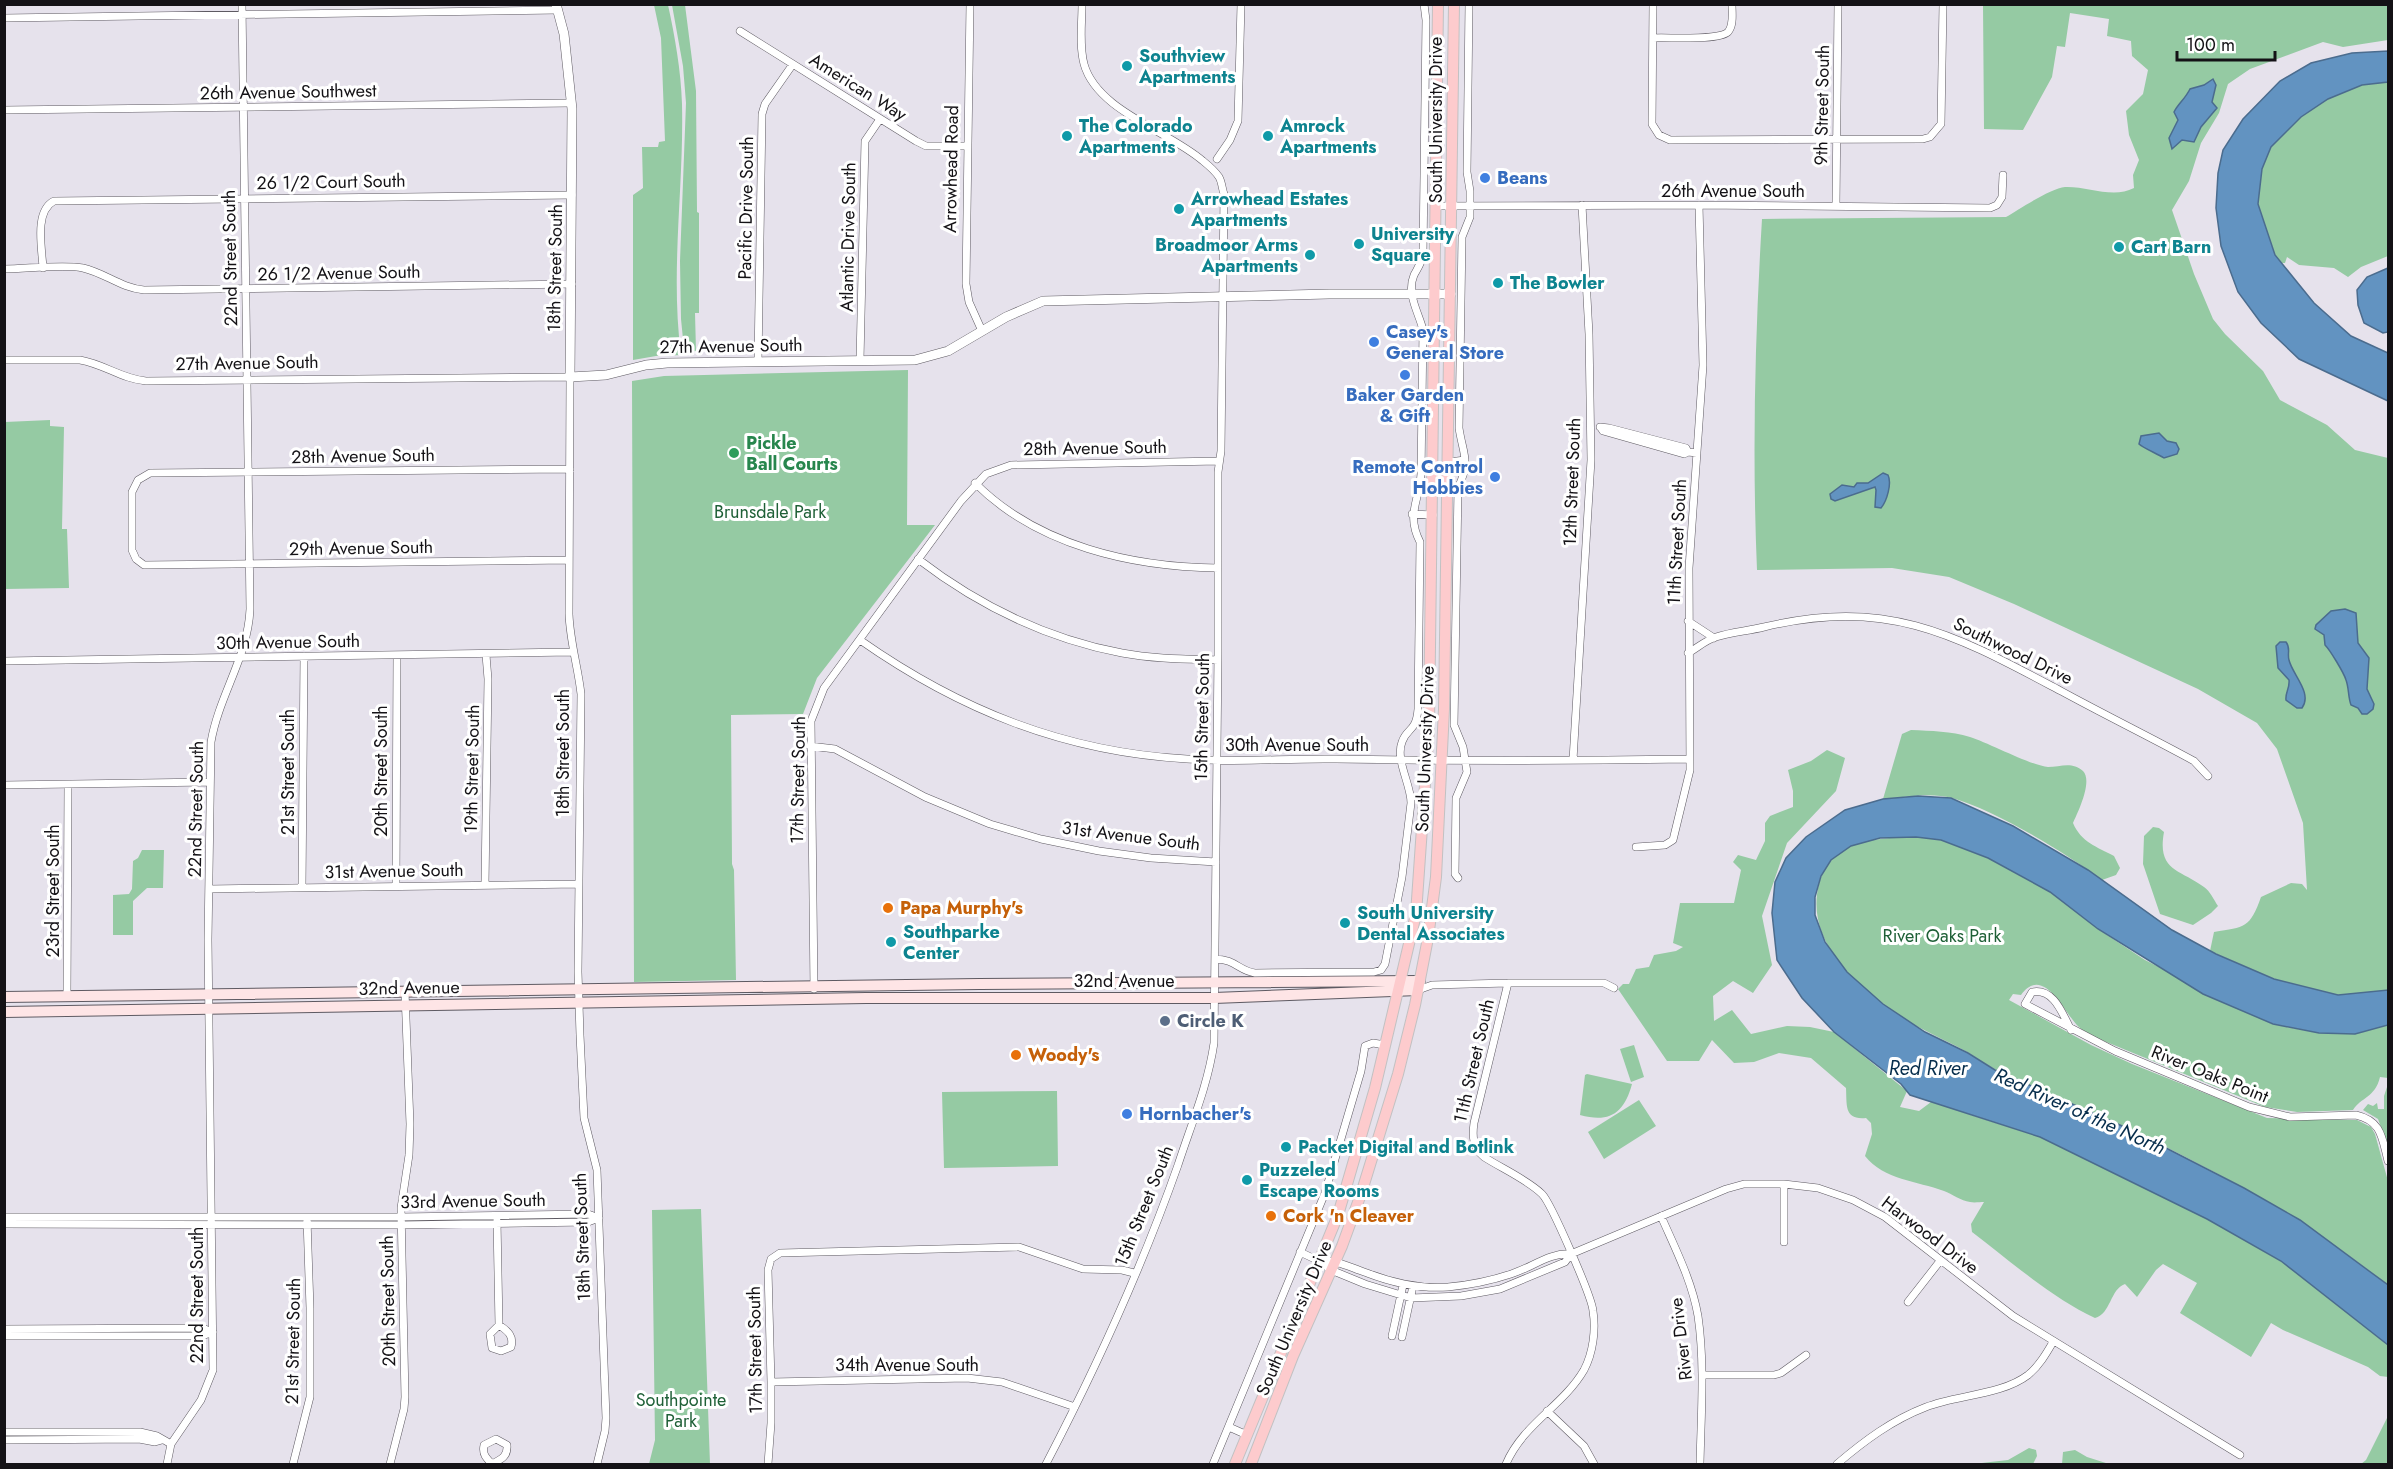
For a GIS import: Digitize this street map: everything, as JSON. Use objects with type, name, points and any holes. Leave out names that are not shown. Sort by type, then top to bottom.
[{"type":"main road","name":"South University Drive","points":[[1235,1464],[1338,1215],[1358,1152],[1416,914],[1427,760],[1433,515],[1438,4]]},
{"type":"main road","points":[[1447,4],[1448,26],[1453,37]]},
{"type":"main road","name":"South University Drive","points":[[1251,1464],[1293,1356],[1333,1265],[1378,1141],[1419,986],[1436,878],[1447,578],[1454,4]]},
{"type":"main road","points":[[1434,405],[1441,422],[1440,450],[1444,459],[1449,462]]},
{"type":"main road","points":[[1433,515],[1438,516],[1441,521],[1441,568],[1447,578]]},
{"type":"main road","name":"32nd Avenue","points":[[4,997],[814,986],[1215,984],[1419,986]]},
{"type":"main road","name":"32nd Avenue","points":[[4,1012],[814,999],[1215,998],[1399,986]]},
{"type":"street","name":"22nd Street South","points":[[167,1464],[171,1444],[201,1400],[213,1370],[208,995],[211,742],[217,714],[242,657],[249,627],[242,4]]},
{"type":"street","name":"Arrowhead Road","points":[[970,4],[966,284],[969,302],[982,331]]},
{"type":"street","name":"15th Street South","points":[[1046,1464],[1075,1407],[1172,1182],[1208,1076],[1214,1043],[1219,461],[1222,440],[1224,195],[1219,177],[1188,148],[1126,112],[1106,98],[1098,88],[1084,65],[1081,45],[1082,4]]},
{"type":"street","points":[[1217,159],[1230,140],[1238,120],[1241,4]]},
{"type":"street","points":[[1215,959],[1230,960],[1246,971],[1255,973],[1374,972],[1384,968],[1402,877],[1411,802],[1411,792],[1403,772],[1402,741],[1417,723],[1418,709],[1420,549],[1412,514],[1420,489],[1421,474],[1423,330],[1415,311],[1413,293],[1414,276],[1421,266],[1423,253],[1426,20],[1424,4]]},
{"type":"street","points":[[1458,878],[1455,874],[1456,798],[1467,772],[1463,747],[1454,725],[1458,489],[1465,473],[1466,460],[1466,450],[1461,441],[1459,428],[1462,237],[1470,217],[1467,172],[1469,4]]},
{"type":"street","points":[[1653,4],[1652,124],[1654,130],[1670,140],[1711,141],[1837,138],[1923,139],[1930,137],[1941,124],[1943,4]]},
{"type":"street","points":[[1653,38],[1717,36],[1727,33],[1732,24],[1732,4]]},
{"type":"street","name":"9th Street South","points":[[1836,206],[1838,4]]},
{"type":"street","points":[[4,18],[242,16],[557,7]]},
{"type":"street","name":"18th Street South","points":[[557,7],[564,34],[571,104],[569,622],[572,652],[579,673],[582,694],[579,1002],[584,1112],[597,1170],[606,1418],[597,1464]]},
{"type":"street","name":"American Way","points":[[740,31],[926,146],[967,146]]},
{"type":"street","name":"Pacific Drive South","points":[[758,362],[762,114],[765,104],[793,64]]},
{"type":"street","name":"26th Avenue Southwest","points":[[4,110],[571,104]]},
{"type":"street","name":"Atlantic Drive South","points":[[860,360],[865,141],[880,119]]},
{"type":"street","name":"26th Avenue South","points":[[1436,206],[1699,205],[1990,208],[1997,205],[2002,197],[2003,175]]},
{"type":"street","name":"26 1/2 Court South","points":[[43,268],[42,217],[45,208],[54,201],[572,195]]},
{"type":"street","name":"12th Street South","points":[[1573,760],[1591,460],[1582,205]]},
{"type":"street","name":"11th Street South","points":[[1636,846],[1665,845],[1673,840],[1689,780],[1690,534],[1703,365],[1699,205]]},
{"type":"street","name":"26 1/2 Avenue South","points":[[4,269],[80,267],[134,289],[572,284]]},
{"type":"street","name":"27th Avenue South","points":[[4,360],[80,360],[92,362],[130,380],[146,381],[570,377],[606,375],[651,364],[912,360],[931,357],[956,348],[1006,317],[1043,301],[1451,294]]},
{"type":"street","points":[[1591,426],[1684,454],[1697,453]]},
{"type":"street","points":[[1449,462],[1466,460]]},
{"type":"street","name":"28th Avenue South","points":[[975,483],[986,474],[1011,465],[1219,461]]},
{"type":"street","name":"28th Avenue South","points":[[153,565],[144,565],[136,559],[132,549],[132,492],[138,480],[150,473],[570,469]]},
{"type":"street","points":[[975,483],[993,500],[1032,525],[1087,549],[1130,560],[1175,567],[1218,568]]},
{"type":"street","name":"17th Street South","points":[[814,986],[810,746],[811,721],[816,704],[824,688],[975,483]]},
{"type":"street","points":[[1412,514],[1433,515]]},
{"type":"street","points":[[918,559],[974,597],[1023,622],[1070,639],[1121,653],[1169,659],[1218,660]]},
{"type":"street","name":"29th Avenue South","points":[[153,565],[569,560]]},
{"type":"street","name":"Southwood Drive","points":[[1688,653],[1714,638],[1807,618],[1870,617],[1916,624],[1994,655],[2194,761],[2208,776]]},
{"type":"street","points":[[1688,621],[1714,638]]},
{"type":"street","name":"30th Avenue South","points":[[860,640],[946,693],[997,718],[1041,733],[1116,750],[1186,759],[1217,760],[1278,758],[1441,761],[1689,759]]},
{"type":"street","name":"30th Avenue South","points":[[4,661],[572,652]]},
{"type":"street","name":"19th Street South","points":[[485,885],[488,679],[486,655]]},
{"type":"street","name":"21st Street South","points":[[302,888],[304,656]]},
{"type":"street","name":"20th Street South","points":[[396,886],[397,656]]},
{"type":"street","name":"31st Avenue South","points":[[810,746],[835,749],[925,797],[990,824],[1041,839],[1099,851],[1151,858],[1216,861]]},
{"type":"street","points":[[4,785],[210,782]]},
{"type":"street","name":"23rd Street South","points":[[67,997],[68,785]]},
{"type":"street","name":"31st Avenue South","points":[[209,889],[579,884]]},
{"type":"street","name":"11th Street South","points":[[1506,1464],[1513,1448],[1584,1370],[1591,1352],[1594,1331],[1593,1309],[1544,1195],[1484,1157],[1478,1152],[1473,1141],[1473,1123],[1508,983]]},
{"type":"street","name":"32nd Avenue","points":[[1419,986],[1604,983],[1614,988]]},
{"type":"street","points":[[814,986],[814,999]]},
{"type":"street","name":"20th Street South","points":[[390,1464],[405,1397],[401,1221],[409,1155],[410,1124],[405,992]]},
{"type":"street","name":"River Oaks Point","points":[[2071,1030],[2053,999],[2045,992],[2032,992],[2025,1004],[2071,1030],[2125,1055],[2265,1112],[2290,1117],[2356,1115],[2366,1117],[2374,1122],[2380,1133],[2388,1161]]},
{"type":"street","points":[[1213,1464],[1325,1193],[1361,1071],[1365,1046],[1373,1043],[1385,1045]]},
{"type":"street","name":"Harwood Drive","points":[[1300,1252],[1319,1261],[1403,1285],[1447,1287],[1483,1282],[1513,1274],[1560,1253],[1571,1254],[1726,1189],[1744,1184],[1784,1184],[1818,1188],[1853,1200],[1885,1218],[2013,1316],[2240,1455]]},
{"type":"street","points":[[1784,1184],[1784,1242]]},
{"type":"street","name":"33rd Avenue South","points":[[4,1217],[212,1216],[307,1220],[497,1219],[588,1222],[599,1218]]},
{"type":"street","name":"River Drive","points":[[1661,1216],[1692,1292],[1698,1316],[1702,1375],[1700,1464]]},
{"type":"street","points":[[497,1219],[499,1325]]},
{"type":"street","name":"21st Street South","points":[[293,1464],[310,1397],[307,1220]]},
{"type":"street","name":"33rd Avenue South","points":[[4,1224],[212,1224],[307,1220]]},
{"type":"street","name":"17th Street South","points":[[768,1464],[771,1383],[768,1270],[771,1259],[780,1253],[1019,1247],[1083,1269],[1122,1270],[1134,1273]]},
{"type":"street","name":"Harwood Drive","points":[[1333,1265],[1401,1297],[1461,1296],[1484,1292],[1533,1276],[1565,1262],[1571,1254]]},
{"type":"street","points":[[1908,1302],[1940,1261]]},
{"type":"street","points":[[1483,1282],[1484,1292]]},
{"type":"street","points":[[1392,1336],[1403,1285]]},
{"type":"street","points":[[1402,1337],[1413,1286]]},
{"type":"street","points":[[4,1329],[202,1328],[213,1332]]},
{"type":"street","points":[[4,1336],[202,1336],[213,1332]]},
{"type":"street","points":[[1837,1464],[1879,1431],[1926,1407],[2010,1385],[2026,1376],[2040,1363],[2053,1342]]},
{"type":"street","points":[[1702,1375],[1774,1375],[1806,1355]]},
{"type":"street","name":"34th Avenue South","points":[[771,1383],[967,1378],[1002,1382],[1075,1407]]},
{"type":"street","points":[[1546,1411],[1584,1446],[1594,1464]]},
{"type":"street","points":[[1229,1427],[1247,1435]]},
{"type":"street","points":[[4,1432],[140,1432],[157,1436],[171,1444]]},
{"type":"street","points":[[4,1440],[139,1439],[155,1442],[162,1440]]},
{"type":"green space","points":[[654,5],[668,5],[681,92],[682,135],[677,292],[681,355],[633,360],[633,195],[643,188],[642,147],[658,147],[659,142],[665,141],[661,38]]},
{"type":"green space","points":[[672,5],[685,5],[696,91],[699,313],[695,313],[696,351],[687,352],[684,349],[681,319],[680,261],[686,103],[683,66]]},
{"type":"green space","points":[[1983,5],[2388,5],[2388,40],[2343,47],[2323,42],[2250,69],[2228,84],[2219,113],[2201,143],[2189,181],[2172,210],[2194,274],[2213,319],[2263,371],[2280,400],[2327,425],[2355,450],[2388,458],[2388,990],[2384,992],[2338,995],[2274,979],[2210,951],[2214,932],[2233,929],[2245,924],[2253,915],[2261,897],[2291,883],[2302,884],[2307,890],[2303,823],[2277,749],[2257,723],[2198,689],[2014,604],[1949,577],[1892,568],[1757,570],[1755,394],[1762,219],[2006,217],[2059,188],[2073,187],[2117,192],[2134,188],[2133,175],[2139,160],[2129,135],[2126,111],[2143,94],[2148,70],[2132,56],[2131,41],[2107,36],[2109,19],[2070,13],[2065,47],[2057,46],[2052,77],[2023,130],[1984,129]]},
{"type":"green space","points":[[2388,82],[2388,256],[2361,267],[2348,277],[2334,268],[2299,265],[2287,257],[2285,263],[2282,263],[2275,255],[2258,204],[2262,169],[2271,147],[2301,117],[2328,99],[2362,85]]},
{"type":"green space","name":"Brunsdale Park","points":[[908,370],[907,525],[935,525],[817,678],[803,714],[731,715],[732,864],[736,980],[634,982],[632,381],[664,376]]},
{"type":"green space","points":[[50,420],[50,426],[64,427],[62,529],[67,529],[69,588],[5,589],[5,422]]},
{"type":"green space","points":[[1911,730],[1963,735],[2041,766],[2070,765],[2079,768],[2086,776],[2086,789],[2073,823],[2080,835],[2096,847],[2114,856],[2120,868],[2116,875],[2102,880],[2030,833],[1989,812],[1952,798],[1927,795],[1883,799],[1902,734]]},
{"type":"green space","points":[[1827,750],[1845,758],[1836,791],[1787,843],[1762,916],[1772,965],[1753,993],[1733,981],[1713,996],[1714,1021],[1732,1010],[1751,1034],[1787,1026],[1810,1027],[1834,1032],[1907,1091],[1900,1107],[1919,1111],[1931,1102],[2040,1137],[2207,1219],[2281,1261],[2388,1345],[2388,1377],[2380,1376],[2368,1367],[2271,1323],[2251,1357],[2180,1313],[2197,1283],[2163,1264],[2137,1297],[2125,1284],[2116,1291],[2104,1312],[2095,1318],[2047,1289],[1972,1232],[1971,1224],[1984,1202],[1963,1200],[1944,1191],[1891,1175],[1873,1164],[1865,1156],[1872,1134],[1871,1123],[1866,1118],[1854,1117],[1850,1114],[1846,1088],[1811,1058],[1779,1053],[1754,1062],[1734,1063],[1712,1040],[1699,1061],[1667,1061],[1618,989],[1623,984],[1629,984],[1636,969],[1649,967],[1654,955],[1676,951],[1683,947],[1673,943],[1680,903],[1734,903],[1741,870],[1733,862],[1738,855],[1756,860],[1765,841],[1765,823],[1770,816],[1793,807],[1793,791],[1788,770],[1811,761]]},
{"type":"green space","points":[[2153,827],[2164,832],[2164,855],[2167,862],[2206,889],[2218,906],[2193,925],[2160,914],[2143,864],[2144,836]]},
{"type":"green space","name":"River Oaks Park","points":[[1916,837],[1941,840],[1988,858],[2050,892],[2098,929],[2145,960],[2272,1024],[2319,1033],[2355,1034],[2388,1025],[2388,1078],[2380,1077],[2375,1089],[2353,1110],[2297,1112],[2265,1107],[2099,1039],[2079,1027],[2046,988],[2038,985],[2030,987],[2021,995],[2013,994],[2009,1000],[2091,1045],[2132,1064],[2267,1118],[2357,1120],[2371,1127],[2388,1181],[2388,1285],[2317,1233],[2261,1198],[2112,1121],[1996,1070],[1903,1018],[1868,993],[1842,966],[1823,936],[1816,902],[1819,884],[1827,866],[1836,855],[1853,845],[1884,838]]},
{"type":"green space","points":[[142,850],[164,850],[163,888],[147,888],[133,901],[133,935],[113,935],[113,895],[129,894],[132,889],[133,861],[138,858]]},
{"type":"green space","points":[[1634,1045],[1644,1077],[1631,1082],[1620,1049]]},
{"type":"green space","points":[[1585,1075],[1632,1084],[1625,1103],[1614,1114],[1599,1118],[1580,1115]]},
{"type":"green space","points":[[2388,1084],[2388,1147],[2378,1119],[2363,1110],[2368,1104],[2373,1106],[2377,1103],[2378,1109],[2384,1109],[2384,1096]]},
{"type":"green space","points":[[1057,1091],[1058,1166],[944,1168],[942,1092]]},
{"type":"green space","points":[[1639,1100],[1656,1126],[1604,1159],[1588,1132]]},
{"type":"green space","name":"Southpointe Park","points":[[701,1209],[710,1464],[649,1464],[655,1440],[652,1210]]},
{"type":"green space","points":[[2388,1416],[2388,1464],[2361,1464],[2366,1460]]},
{"type":"green space","points":[[2029,1448],[2036,1450],[2037,1456],[2033,1464],[1973,1464],[2008,1460]]},
{"type":"green space","points":[[2075,1450],[2087,1457],[2109,1464],[2062,1464],[2063,1452]]},
{"type":"water","points":[[2388,51],[2388,82],[2362,85],[2328,99],[2301,117],[2271,147],[2262,169],[2258,204],[2275,255],[2314,303],[2351,336],[2388,353],[2388,401],[2299,359],[2261,323],[2238,292],[2221,246],[2216,208],[2218,173],[2223,150],[2243,119],[2280,81],[2311,63],[2352,53]]},
{"type":"water","points":[[2213,79],[2216,85],[2212,102],[2217,108],[2201,127],[2194,142],[2182,140],[2172,149],[2169,138],[2178,120],[2174,112],[2190,89],[2204,85]]},
{"type":"water","points":[[2388,268],[2388,332],[2383,333],[2364,323],[2358,305],[2357,290],[2367,277]]},
{"type":"water","points":[[2159,433],[2167,441],[2176,443],[2179,449],[2177,454],[2164,458],[2139,444],[2141,436]]},
{"type":"water","points":[[1883,473],[1888,475],[1889,487],[1881,508],[1875,507],[1875,487],[1835,501],[1831,499],[1830,494],[1842,485],[1854,487],[1857,483],[1868,483]]},
{"type":"water","points":[[2345,609],[2356,613],[2358,643],[2369,658],[2367,689],[2374,704],[2373,709],[2367,714],[2362,714],[2358,708],[2351,705],[2345,677],[2325,645],[2324,635],[2315,629],[2316,625],[2331,611]]},
{"type":"water","points":[[2280,642],[2286,642],[2289,648],[2291,665],[2304,690],[2305,702],[2302,708],[2297,708],[2286,700],[2289,680],[2278,668],[2276,646]]},
{"type":"water","name":"Red River","points":[[1918,796],[1951,798],[2013,826],[2088,870],[2172,930],[2216,954],[2274,979],[2338,995],[2388,990],[2388,1025],[2355,1034],[2319,1033],[2273,1024],[2203,994],[2098,929],[2050,892],[1988,858],[1941,840],[1916,837],[1880,838],[1851,846],[1831,860],[1821,876],[1815,897],[1815,915],[1825,942],[1847,972],[1883,1004],[1925,1032],[1968,1053],[1995,1070],[2129,1129],[2244,1188],[2300,1220],[2388,1285],[2388,1345],[2281,1261],[2207,1219],[2040,1137],[1910,1095],[1901,1084],[1834,1032],[1802,998],[1777,960],[1772,913],[1775,882],[1786,858],[1806,837],[1845,810],[1883,799]]},
{"type":"place","name":"Southview Apartments","points":[[1127,66]]},
{"type":"place","name":"The Colorado Apartments","points":[[1067,136]]},
{"type":"place","name":"Amrock Apartments","points":[[1268,136]]},
{"type":"place","name":"Beans","points":[[1485,178]]},
{"type":"place","name":"Arrowhead Estates Apartments","points":[[1179,209]]},
{"type":"place","name":"University Square","points":[[1359,244]]},
{"type":"place","name":"Cart Barn","points":[[2119,247]]},
{"type":"place","name":"Broadmoor Arms Apartments","points":[[1310,255]]},
{"type":"place","name":"The Bowler","points":[[1498,283]]},
{"type":"place","name":"Casey's General Store","points":[[1374,342]]},
{"type":"place","name":"Baker Garden & Gift","points":[[1405,375]]},
{"type":"place","name":"Pickle Ball Courts","points":[[734,453]]},
{"type":"place","name":"Remote Control Hobbies","points":[[1495,477]]},
{"type":"place","name":"Papa Murphy's","points":[[888,908]]},
{"type":"place","name":"South University Dental Associates","points":[[1345,923]]},
{"type":"place","name":"Southparke Center","points":[[891,942]]},
{"type":"place","name":"Circle K","points":[[1165,1021]]},
{"type":"place","name":"Woody's","points":[[1016,1055]]},
{"type":"place","name":"Hornbacher's","points":[[1127,1114]]},
{"type":"place","name":"Packet Digital and Botlink","points":[[1286,1147]]},
{"type":"place","name":"Puzzeled Escape Rooms","points":[[1247,1180]]},
{"type":"place","name":"Cork 'n Cleaver","points":[[1271,1216]]},
{"type":"water label","name":"Red River of the North","points":[[2080,1111]]}]
